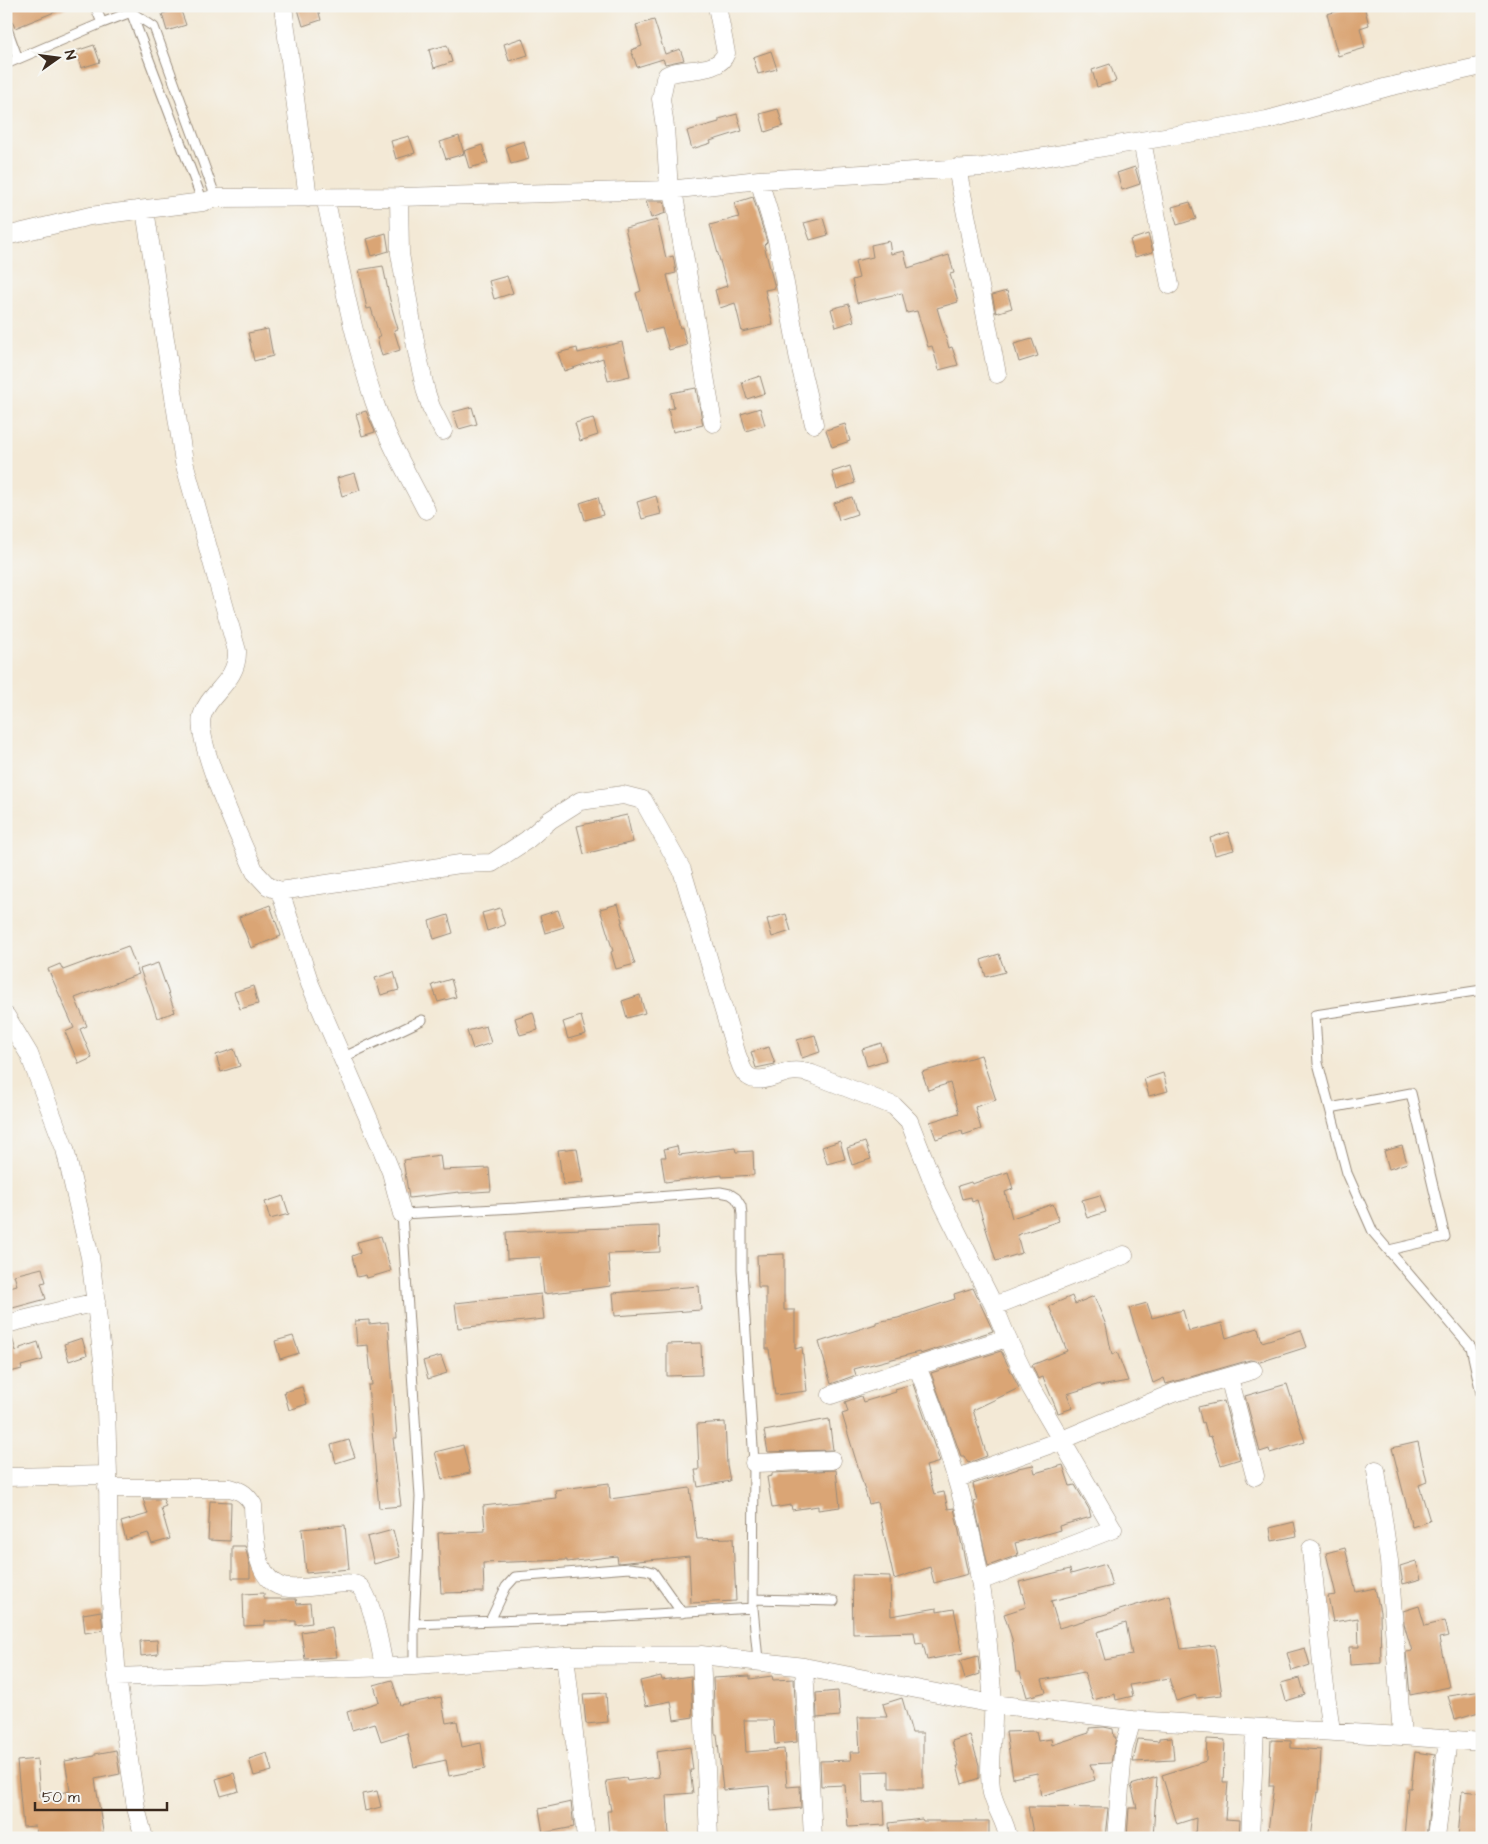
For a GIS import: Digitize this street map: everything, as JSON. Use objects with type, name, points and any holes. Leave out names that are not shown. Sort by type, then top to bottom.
[{"type":"street","points":[[284,6],[317,197],[356,339],[382,422],[426,510]]},
{"type":"street","points":[[713,423],[671,190],[661,99],[667,75],[672,72],[713,67],[724,58],[726,53],[717,6]]},
{"type":"street","points":[[6,236],[90,216],[209,200],[671,190],[759,180],[984,167],[1267,120],[1388,87],[1482,66]]},
{"type":"street","points":[[1142,141],[1170,285]]},
{"type":"street","points":[[957,168],[997,374]]},
{"type":"street","points":[[759,180],[777,240],[799,360],[814,424]]},
{"type":"street","points":[[399,197],[400,254],[417,352],[431,407],[444,431]]},
{"type":"street","points":[[145,210],[184,462],[237,650],[238,660],[233,672],[206,708],[202,718],[202,735],[208,760],[255,872],[268,886],[280,891],[460,864],[492,863],[527,840],[550,820],[580,801],[623,795],[642,800],[682,870],[737,1055],[748,1076],[755,1079],[769,1078],[790,1071],[802,1071],[894,1106],[909,1120],[937,1192],[994,1306],[1031,1388],[1113,1529],[980,1581]]},
{"type":"street","points":[[280,891],[310,984],[381,1147],[391,1172],[402,1214]]},
{"type":"street","points":[[6,1016],[29,1054],[65,1149],[90,1257],[105,1376],[109,1577],[117,1677],[136,1808],[144,1838]]},
{"type":"street","points":[[994,1306],[1124,1255]]},
{"type":"street","points":[[6,1324],[96,1302]]},
{"type":"street","points":[[831,1395],[1007,1338]]},
{"type":"street","points":[[917,1366],[933,1405],[958,1478],[980,1581],[993,1704],[990,1787],[1008,1838]]},
{"type":"street","points":[[958,1478],[1062,1440],[1173,1393],[1253,1370]]},
{"type":"street","points":[[1229,1377],[1255,1476]]},
{"type":"street","points":[[754,1463],[832,1460]]},
{"type":"street","points":[[1376,1470],[1389,1561],[1402,1736]]},
{"type":"street","points":[[6,1477],[230,1488],[241,1491],[249,1498],[252,1505],[257,1550],[264,1574],[272,1582],[286,1588],[348,1583],[360,1587],[365,1594],[376,1627],[384,1667]]},
{"type":"street","points":[[1311,1549],[1322,1664],[1331,1731]]},
{"type":"street","points":[[117,1677],[414,1666],[564,1656],[701,1654],[804,1666],[993,1704],[1132,1720],[1331,1731],[1482,1742]]},
{"type":"street","points":[[701,1654],[709,1838]]},
{"type":"street","points":[[564,1656],[586,1838]]},
{"type":"street","points":[[804,1666],[813,1838]]},
{"type":"street","points":[[1116,1838],[1123,1751],[1132,1720]]},
{"type":"street","points":[[1250,1838],[1255,1728]]},
{"type":"street","points":[[1436,1838],[1448,1739]]},
{"type":"lane","points":[[95,6],[102,22]]},
{"type":"lane","points":[[6,64],[102,22],[131,12]]},
{"type":"lane","points":[[131,12],[154,27],[209,200]]},
{"type":"lane","points":[[131,12],[209,200]]},
{"type":"lane","points":[[6,26],[18,59]]},
{"type":"lane","points":[[1482,990],[1315,1015],[1318,1063],[1347,1173],[1373,1232],[1471,1347],[1482,1398]]},
{"type":"lane","points":[[342,1058],[422,1020]]},
{"type":"lane","points":[[1330,1108],[1411,1093],[1445,1237],[1389,1250]]},
{"type":"lane","points":[[414,1666],[420,1497],[402,1214],[517,1208],[720,1192],[730,1194],[736,1198],[741,1206],[742,1216],[742,1270],[754,1463],[753,1604],[758,1660]]},
{"type":"lane","points":[[490,1621],[506,1587],[515,1577],[629,1568],[653,1572],[682,1614]]},
{"type":"lane","points":[[414,1624],[682,1614],[753,1604],[834,1601]]},
{"type":"building","points":[[6,6],[67,7],[15,28],[12,21],[6,20]]},
{"type":"building","points":[[305,6],[317,6],[321,20],[303,26],[298,9]]},
{"type":"building","points":[[1356,6],[1364,6],[1369,25],[1360,28],[1365,48],[1338,56],[1327,14]]},
{"type":"building","points":[[180,8],[186,25],[167,31],[162,14]]},
{"type":"building","points":[[654,20],[665,54],[680,49],[684,60],[665,64],[663,59],[637,67],[631,50],[642,46],[636,25]]},
{"type":"building","points":[[522,38],[528,55],[509,61],[504,44]]},
{"type":"building","points":[[94,45],[100,62],[81,68],[76,51]]},
{"type":"building","points":[[447,45],[452,62],[434,68],[429,50]]},
{"type":"building","points":[[771,51],[777,69],[758,74],[753,57]]},
{"type":"building","points":[[1110,64],[1116,81],[1097,87],[1092,70]]},
{"type":"building","points":[[778,109],[783,126],[765,132],[760,114]]},
{"type":"building","points":[[737,114],[742,131],[692,149],[687,131],[719,122],[719,119]]},
{"type":"building","points":[[409,136],[415,153],[396,159],[391,141]]},
{"type":"building","points":[[459,136],[464,154],[446,159],[440,142]]},
{"type":"building","points":[[524,141],[529,159],[511,164],[506,147]]},
{"type":"building","points":[[482,145],[488,163],[469,168],[464,151]]},
{"type":"building","points":[[1135,167],[1140,184],[1122,190],[1117,173]]},
{"type":"building","points":[[753,197],[767,242],[764,245],[775,288],[765,290],[773,325],[742,332],[735,303],[720,308],[715,290],[727,286],[710,225],[739,217],[734,203]]},
{"type":"building","points":[[646,201],[664,201],[666,213],[651,218]]},
{"type":"building","points":[[1190,202],[1196,219],[1177,225],[1172,207]]},
{"type":"building","points":[[823,218],[828,235],[810,240],[804,223]]},
{"type":"building","points":[[657,220],[666,258],[673,256],[674,260],[676,273],[667,275],[680,328],[682,327],[687,345],[669,350],[662,328],[646,332],[636,293],[641,291],[625,228]]},
{"type":"building","points":[[386,233],[389,251],[372,256],[367,239]]},
{"type":"building","points":[[1148,234],[1153,252],[1135,257],[1130,240]]},
{"type":"building","points":[[889,241],[891,254],[904,251],[908,268],[949,255],[954,273],[950,274],[958,302],[937,308],[949,348],[952,347],[958,365],[939,370],[932,346],[928,347],[917,311],[907,313],[902,293],[857,303],[852,280],[859,278],[855,261],[873,257],[871,245]]},
{"type":"building","points":[[383,266],[398,329],[394,330],[400,350],[382,356],[377,338],[380,337],[371,308],[367,309],[359,270]]},
{"type":"building","points":[[507,276],[513,293],[494,299],[489,281]]},
{"type":"building","points":[[1007,291],[1012,308],[996,313],[992,295]]},
{"type":"building","points":[[849,304],[854,321],[836,327],[831,309]]},
{"type":"building","points":[[268,329],[273,356],[254,361],[248,333]]},
{"type":"building","points":[[1032,339],[1038,356],[1019,362],[1014,344]]},
{"type":"building","points":[[622,342],[630,376],[608,381],[603,358],[564,371],[558,353],[577,348],[578,353]]},
{"type":"building","points":[[760,376],[765,393],[747,399],[742,382]]},
{"type":"building","points":[[696,388],[703,425],[673,432],[668,409],[674,408],[671,393]]},
{"type":"building","points":[[472,407],[477,424],[459,429],[453,412]]},
{"type":"building","points":[[760,408],[765,425],[746,431],[741,414]]},
{"type":"building","points":[[366,411],[375,432],[362,436],[356,414]]},
{"type":"building","points":[[593,418],[598,435],[580,441],[575,423]]},
{"type":"building","points":[[845,424],[850,441],[832,447],[826,430]]},
{"type":"building","points":[[850,466],[855,483],[837,489],[832,472]]},
{"type":"building","points":[[355,473],[360,490],[342,496],[337,478]]},
{"type":"building","points":[[656,496],[661,514],[642,519],[637,502]]},
{"type":"building","points":[[598,497],[603,515],[585,520],[580,503]]},
{"type":"building","points":[[852,497],[857,514],[839,520],[834,503]]},
{"type":"building","points":[[627,815],[633,842],[584,854],[577,826]]},
{"type":"building","points":[[1228,832],[1234,850],[1215,855],[1210,838]]},
{"type":"building","points":[[618,904],[623,921],[621,922],[635,964],[616,969],[611,952],[613,951],[600,909]]},
{"type":"building","points":[[270,905],[281,936],[251,948],[239,917]]},
{"type":"building","points":[[500,908],[505,925],[487,931],[482,913]]},
{"type":"building","points":[[558,910],[564,927],[545,933],[540,916]]},
{"type":"building","points":[[786,914],[791,931],[772,937],[767,919]]},
{"type":"building","points":[[448,915],[453,933],[434,939],[429,921]]},
{"type":"building","points":[[128,946],[139,974],[75,998],[87,1026],[80,1029],[92,1058],[79,1064],[65,1032],[74,1028],[48,969],[60,964],[63,970]]},
{"type":"building","points":[[999,954],[1005,972],[986,977],[981,960]]},
{"type":"building","points":[[158,963],[175,1012],[157,1018],[140,969]]},
{"type":"building","points":[[394,972],[399,990],[381,995],[375,978]]},
{"type":"building","points":[[451,979],[456,997],[438,1002],[432,985]]},
{"type":"building","points":[[253,986],[258,1004],[240,1009],[234,992]]},
{"type":"building","points":[[640,995],[645,1013],[627,1018],[622,1001]]},
{"type":"building","points":[[533,1012],[538,1030],[520,1035],[515,1018]]},
{"type":"building","points":[[581,1016],[586,1034],[568,1039],[563,1022]]},
{"type":"building","points":[[486,1026],[491,1043],[473,1049],[467,1031]]},
{"type":"building","points":[[815,1035],[820,1052],[802,1058],[797,1040]]},
{"type":"building","points":[[881,1043],[886,1060],[867,1066],[862,1049]]},
{"type":"building","points":[[769,1047],[775,1064],[756,1068],[751,1052]]},
{"type":"building","points":[[234,1049],[240,1066],[221,1072],[216,1055]]},
{"type":"building","points":[[981,1055],[996,1100],[975,1107],[981,1129],[963,1135],[962,1131],[936,1139],[930,1122],[959,1113],[950,1083],[928,1090],[922,1072]]},
{"type":"building","points":[[1163,1073],[1168,1091],[1149,1096],[1144,1079]]},
{"type":"building","points":[[840,1141],[845,1159],[827,1164],[822,1147]]},
{"type":"building","points":[[865,1142],[871,1159],[852,1165],[847,1148]]},
{"type":"building","points":[[677,1146],[679,1155],[735,1148],[736,1152],[753,1151],[754,1175],[722,1177],[722,1175],[665,1182],[661,1157],[666,1157],[664,1149]]},
{"type":"building","points":[[1402,1146],[1407,1163],[1389,1169],[1384,1151]]},
{"type":"building","points":[[577,1148],[583,1183],[563,1185],[558,1150]]},
{"type":"building","points":[[440,1155],[442,1170],[489,1168],[491,1191],[459,1192],[409,1198],[403,1160]]},
{"type":"building","points":[[1008,1172],[1013,1189],[1005,1192],[1012,1218],[1053,1204],[1059,1221],[1017,1235],[1022,1253],[996,1261],[977,1200],[972,1202],[971,1197],[962,1199],[958,1186],[971,1182],[972,1184]]},
{"type":"building","points":[[1100,1195],[1106,1212],[1087,1218],[1082,1200]]},
{"type":"building","points":[[283,1196],[289,1214],[270,1219],[265,1202]]},
{"type":"building","points":[[659,1226],[660,1252],[608,1254],[611,1286],[544,1294],[540,1257],[507,1259],[506,1232]]},
{"type":"building","points":[[381,1236],[391,1271],[367,1278],[366,1275],[357,1277],[352,1256],[360,1253],[357,1242]]},
{"type":"building","points":[[784,1254],[784,1310],[795,1310],[795,1349],[802,1347],[807,1391],[775,1395],[769,1349],[766,1349],[766,1287],[758,1287],[757,1255]]},
{"type":"building","points":[[42,1268],[46,1282],[41,1283],[46,1299],[9,1309],[6,1288],[17,1285],[14,1275]]},
{"type":"building","points":[[699,1286],[701,1310],[615,1316],[613,1293]]},
{"type":"building","points":[[973,1288],[993,1331],[920,1354],[919,1352],[854,1369],[856,1375],[831,1384],[819,1342],[876,1324],[876,1322],[898,1318],[955,1299],[954,1294]]},
{"type":"building","points":[[541,1294],[544,1319],[458,1328],[455,1303]]},
{"type":"building","points":[[1072,1296],[1075,1304],[1094,1296],[1106,1325],[1112,1355],[1117,1352],[1128,1381],[1100,1386],[1100,1384],[1067,1394],[1073,1408],[1058,1413],[1043,1377],[1038,1379],[1032,1365],[1067,1351],[1049,1306]]},
{"type":"building","points":[[1147,1303],[1152,1318],[1183,1310],[1189,1331],[1222,1323],[1226,1338],[1258,1328],[1262,1342],[1301,1330],[1307,1347],[1260,1362],[1250,1360],[1166,1384],[1164,1378],[1153,1383],[1129,1308]]},
{"type":"building","points":[[369,1320],[369,1324],[388,1322],[397,1438],[393,1438],[401,1506],[379,1508],[368,1385],[372,1385],[368,1345],[357,1346],[355,1321]]},
{"type":"building","points":[[6,1334],[11,1334],[16,1351],[38,1342],[43,1360],[21,1366],[22,1369],[6,1373]]},
{"type":"building","points":[[293,1336],[299,1353],[280,1359],[275,1341]]},
{"type":"building","points":[[82,1338],[87,1355],[69,1361],[64,1344]]},
{"type":"building","points":[[701,1343],[702,1375],[667,1376],[667,1344]]},
{"type":"building","points":[[1001,1351],[1019,1388],[973,1410],[987,1456],[968,1463],[964,1456],[961,1456],[931,1373]]},
{"type":"building","points":[[441,1356],[447,1373],[428,1379],[423,1361]]},
{"type":"building","points":[[913,1384],[940,1462],[926,1466],[934,1494],[944,1492],[948,1509],[954,1508],[968,1574],[934,1583],[930,1567],[894,1579],[877,1502],[869,1504],[842,1414],[848,1412],[845,1402],[861,1396],[863,1402],[896,1392],[895,1389]]},
{"type":"building","points":[[1287,1384],[1305,1442],[1270,1453],[1269,1449],[1260,1452],[1245,1396]]},
{"type":"building","points":[[302,1387],[307,1404],[289,1410],[284,1392]]},
{"type":"building","points":[[1224,1401],[1240,1459],[1221,1465],[1211,1436],[1208,1437],[1204,1422],[1202,1423],[1198,1407]]},
{"type":"building","points":[[829,1419],[833,1450],[768,1452],[764,1431]]},
{"type":"building","points":[[725,1422],[727,1465],[730,1481],[698,1487],[695,1470],[699,1470],[697,1424]]},
{"type":"building","points":[[349,1440],[355,1457],[336,1463],[331,1445]]},
{"type":"building","points":[[1418,1442],[1427,1482],[1419,1485],[1430,1521],[1412,1527],[1392,1448]]},
{"type":"building","points":[[463,1445],[470,1473],[442,1479],[435,1452]]},
{"type":"building","points":[[1033,1465],[1035,1473],[1063,1465],[1070,1486],[1075,1485],[1089,1509],[1091,1517],[1059,1526],[1060,1530],[1015,1543],[1018,1555],[988,1566],[974,1502],[977,1501],[973,1484],[1018,1468]]},
{"type":"building","points":[[836,1470],[840,1507],[818,1510],[818,1506],[792,1510],[791,1505],[772,1508],[767,1477],[772,1476],[772,1473]]},
{"type":"building","points":[[609,1483],[610,1499],[690,1488],[697,1539],[733,1538],[736,1601],[691,1603],[689,1556],[618,1563],[617,1556],[567,1562],[567,1560],[483,1563],[484,1592],[441,1593],[438,1533],[485,1531],[483,1506],[556,1498],[555,1490]]},
{"type":"building","points":[[143,1499],[163,1499],[166,1506],[161,1508],[170,1539],[152,1544],[148,1533],[126,1540],[121,1522],[148,1514]]},
{"type":"building","points":[[210,1501],[231,1502],[230,1541],[208,1540]]},
{"type":"building","points":[[1294,1522],[1297,1536],[1272,1541],[1270,1528]]},
{"type":"building","points":[[345,1525],[349,1569],[306,1573],[302,1529]]},
{"type":"building","points":[[393,1530],[400,1557],[374,1564],[367,1537]]},
{"type":"building","points":[[232,1546],[245,1546],[250,1566],[250,1578],[232,1578]]},
{"type":"building","points":[[1345,1548],[1356,1592],[1375,1588],[1380,1612],[1381,1663],[1350,1665],[1349,1647],[1359,1647],[1358,1618],[1333,1622],[1328,1596],[1336,1595],[1326,1553]]},
{"type":"building","points":[[1416,1561],[1421,1579],[1403,1584],[1400,1566]]},
{"type":"building","points":[[1106,1564],[1112,1586],[1051,1601],[1059,1628],[1170,1595],[1181,1649],[1215,1645],[1222,1695],[1196,1698],[1196,1695],[1176,1701],[1169,1678],[1130,1685],[1133,1696],[1116,1700],[1115,1694],[1093,1700],[1084,1672],[1042,1680],[1046,1692],[1027,1697],[1020,1672],[1016,1672],[1012,1639],[1004,1614],[1026,1607],[1019,1582],[1070,1569],[1071,1574]],"holes":[[[1126,1623],[1132,1655],[1105,1660],[1097,1632]]]},
{"type":"building","points":[[852,1575],[890,1576],[891,1616],[937,1608],[937,1612],[954,1609],[963,1653],[927,1660],[923,1643],[916,1644],[914,1632],[853,1634]]},
{"type":"building","points":[[264,1593],[264,1599],[296,1599],[297,1604],[310,1603],[312,1623],[296,1625],[296,1621],[265,1621],[265,1625],[244,1626],[243,1594]]},
{"type":"building","points":[[1419,1606],[1425,1626],[1445,1621],[1449,1636],[1439,1638],[1449,1687],[1410,1695],[1406,1652],[1412,1651],[1404,1624],[1403,1611]]},
{"type":"building","points":[[101,1611],[103,1630],[85,1633],[83,1614]]},
{"type":"building","points":[[332,1627],[337,1657],[305,1659],[301,1632]]},
{"type":"building","points":[[157,1640],[158,1654],[141,1656],[140,1641]]},
{"type":"building","points":[[1305,1648],[1310,1665],[1292,1671],[1287,1653]]},
{"type":"building","points":[[978,1656],[980,1674],[965,1679],[960,1661]]},
{"type":"building","points":[[661,1676],[662,1680],[691,1676],[693,1717],[674,1720],[671,1701],[646,1706],[640,1681]]},
{"type":"building","points":[[750,1676],[750,1679],[772,1676],[773,1680],[794,1679],[797,1742],[775,1744],[773,1720],[744,1720],[746,1752],[784,1749],[787,1787],[800,1786],[801,1808],[771,1811],[769,1786],[723,1790],[717,1734],[715,1734],[713,1678]]},
{"type":"building","points":[[1300,1678],[1305,1695],[1286,1701],[1281,1683]]},
{"type":"building","points":[[392,1680],[400,1705],[441,1697],[446,1723],[457,1721],[462,1747],[481,1743],[485,1769],[449,1776],[446,1760],[414,1767],[407,1733],[381,1741],[375,1723],[352,1730],[347,1712],[379,1702],[374,1685]]},
{"type":"building","points":[[838,1691],[840,1716],[817,1718],[816,1693]]},
{"type":"building","points":[[1482,1691],[1482,1711],[1455,1719],[1448,1696]]},
{"type":"building","points":[[606,1693],[608,1722],[586,1724],[583,1694]]},
{"type":"building","points":[[902,1698],[912,1733],[923,1733],[923,1788],[889,1788],[889,1771],[862,1772],[863,1803],[884,1801],[885,1825],[848,1827],[845,1785],[821,1786],[820,1761],[851,1760],[850,1752],[860,1752],[858,1717],[887,1717],[883,1704]]},
{"type":"building","points":[[1104,1727],[1113,1729],[1114,1737],[1116,1737],[1111,1763],[1090,1764],[1095,1780],[1041,1796],[1037,1773],[1013,1778],[1006,1732],[1036,1731],[1038,1741],[1051,1739],[1052,1745],[1089,1733],[1089,1728]]},
{"type":"building","points":[[970,1735],[979,1765],[979,1778],[962,1784],[952,1741]]},
{"type":"building","points":[[1172,1737],[1174,1760],[1133,1762],[1138,1739],[1159,1741],[1159,1738]]},
{"type":"building","points":[[1207,1739],[1225,1740],[1223,1782],[1228,1782],[1225,1819],[1240,1820],[1239,1838],[1195,1838],[1196,1818],[1177,1824],[1162,1775],[1206,1761]]},
{"type":"building","points":[[1271,1740],[1291,1741],[1291,1748],[1321,1750],[1319,1793],[1317,1792],[1311,1838],[1267,1838],[1274,1786],[1269,1786]]},
{"type":"building","points":[[690,1747],[693,1793],[667,1795],[669,1838],[614,1838],[614,1833],[609,1833],[607,1811],[611,1811],[606,1781],[626,1778],[627,1781],[659,1777],[656,1752]]},
{"type":"building","points":[[116,1750],[120,1774],[95,1779],[104,1838],[38,1838],[35,1826],[23,1827],[17,1761],[37,1759],[40,1797],[70,1791],[65,1761]]},
{"type":"building","points":[[1415,1752],[1435,1755],[1426,1838],[1404,1838],[1408,1788],[1411,1788]]},
{"type":"building","points":[[267,1753],[272,1771],[254,1776],[249,1759]]},
{"type":"building","points":[[234,1773],[239,1791],[221,1796],[216,1779]]},
{"type":"building","points":[[1157,1777],[1153,1838],[1127,1838],[1129,1808],[1137,1808],[1131,1785]]},
{"type":"building","points":[[377,1791],[381,1807],[365,1811],[362,1794]]},
{"type":"building","points":[[1462,1791],[1482,1793],[1482,1838],[1458,1838]]},
{"type":"building","points":[[571,1802],[574,1827],[543,1833],[539,1809]]},
{"type":"building","points":[[1028,1807],[1108,1808],[1105,1838],[1034,1838]]},
{"type":"building","points":[[922,1819],[923,1821],[989,1821],[989,1838],[890,1838],[889,1823]]}]
